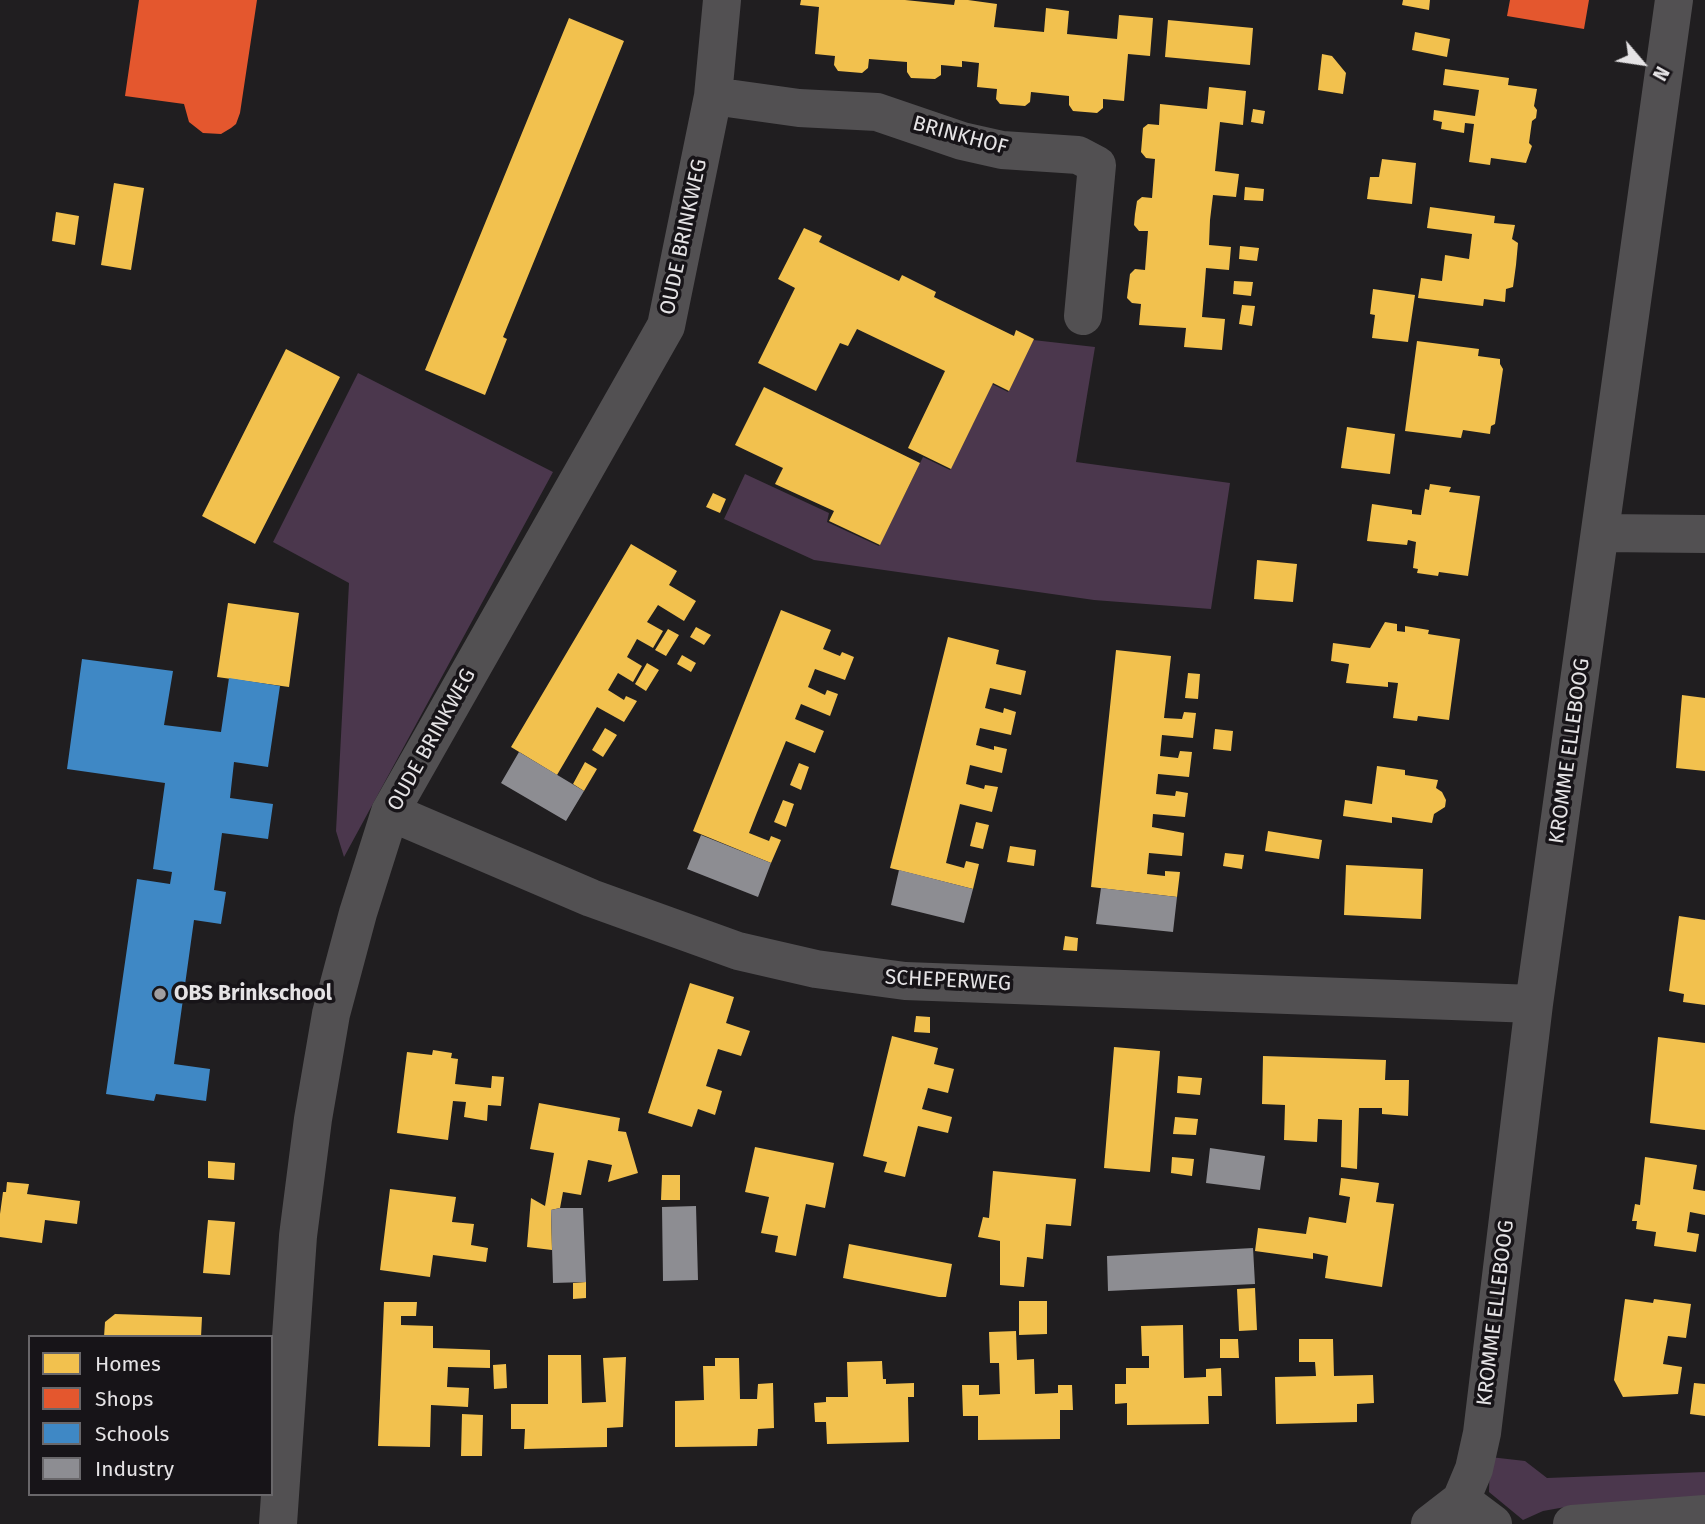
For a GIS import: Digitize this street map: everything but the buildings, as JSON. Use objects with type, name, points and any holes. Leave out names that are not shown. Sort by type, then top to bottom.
[{"type":"street","name":"OUDE BRINKWEG","points":[[278,1524],[298,1236],[313,1119],[331,1014],[358,913],[390,812],[666,326],[713,96],[722,0]]},
{"type":"street","name":"KROMME ELLEBOOG","points":[[1461,1500],[1474,1469],[1482,1433],[1534,1004],[1674,0]]},
{"type":"street","name":"BRINKHOF","points":[[713,96],[799,108],[877,112],[962,141],[1002,150],[1077,155],[1097,165],[1083,316]]},
{"type":"street","points":[[1601,533],[1705,534]]},
{"type":"street","name":"SCHEPERWEG","points":[[390,812],[591,898],[738,951],[816,969],[905,981],[1534,1004]]},
{"type":"street","points":[[1430,1524],[1461,1500],[1493,1524]]},
{"type":"street","points":[[1572,1524],[1705,1514]]},
{"type":"shaded area","points":[[1033,340],[1095,347],[1076,462],[1230,483],[1211,609],[1094,600],[814,560],[724,519],[745,474],[829,513],[827,522],[879,546],[923,457],[950,470],[992,384],[1008,392]]},
{"type":"shaded area","points":[[358,373],[553,472],[344,857],[336,831],[349,583],[273,542]]},
{"type":"shaded area","points":[[1490,1457],[1525,1461],[1547,1478],[1705,1472],[1705,1499],[1571,1506],[1543,1511],[1523,1520],[1489,1492]]},
{"type":"place","name":"OBS Brinkschool","points":[[160,994]]}]
